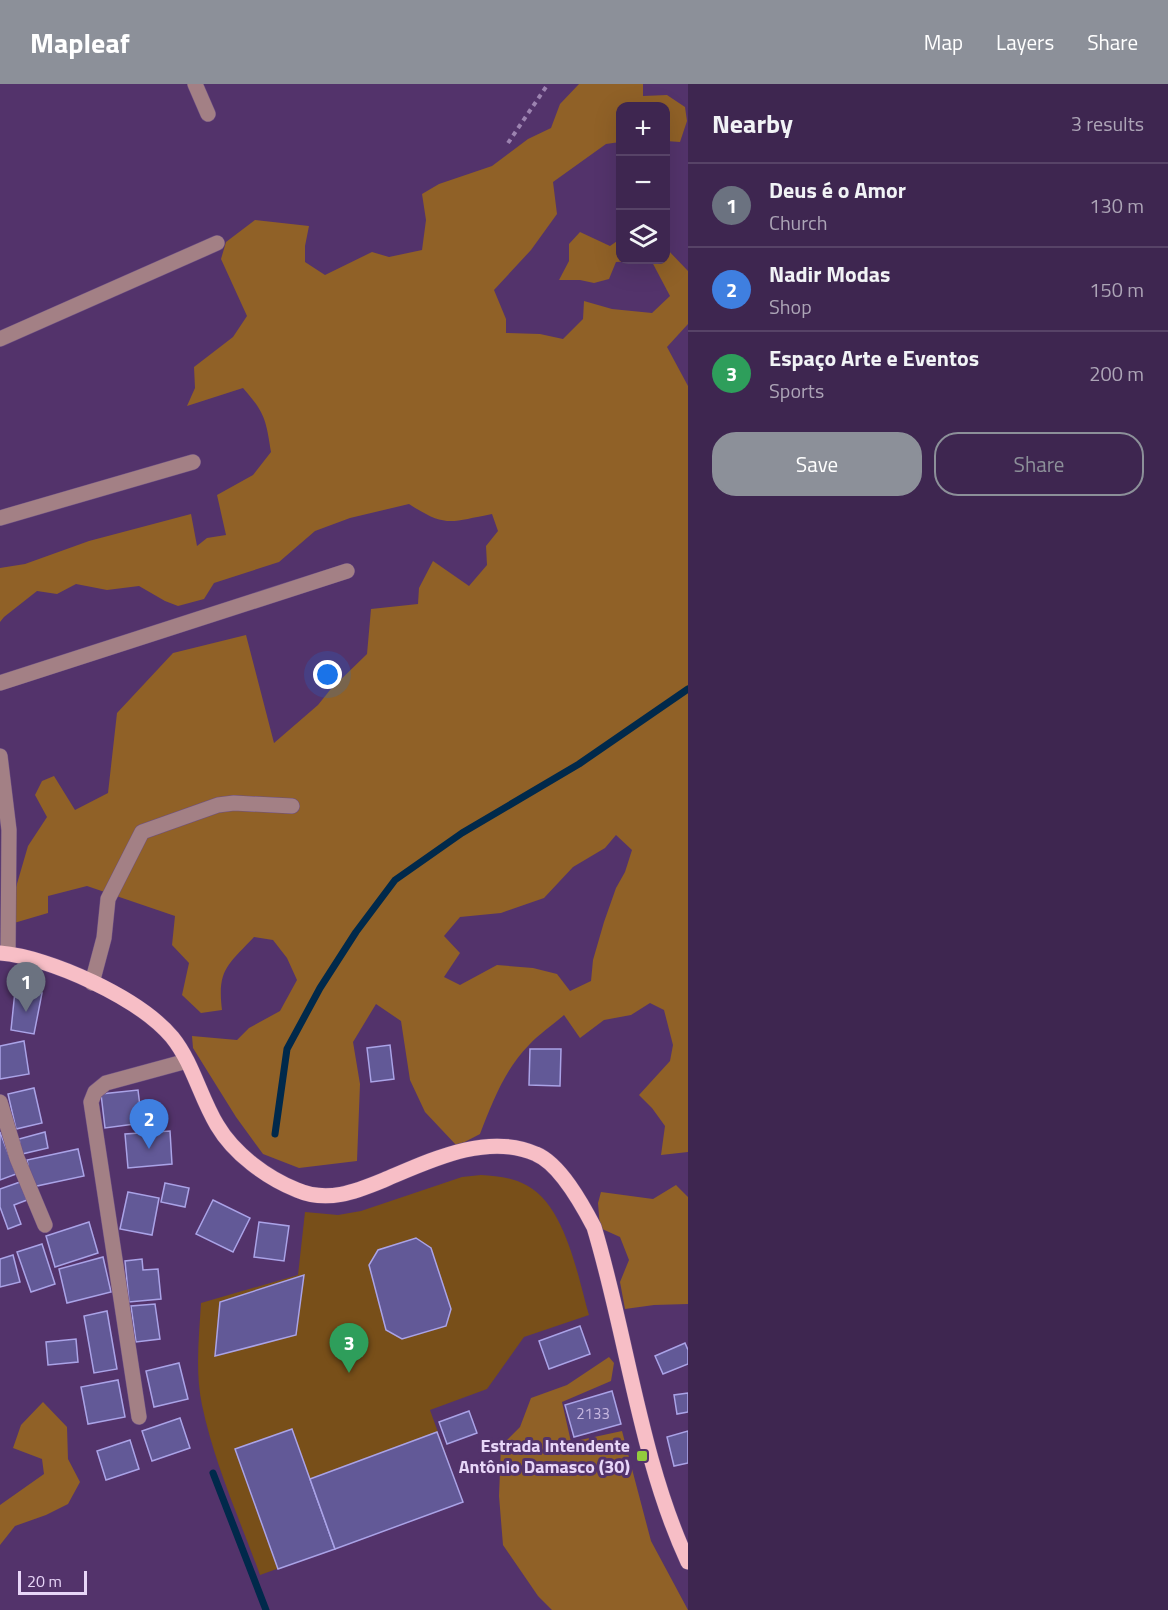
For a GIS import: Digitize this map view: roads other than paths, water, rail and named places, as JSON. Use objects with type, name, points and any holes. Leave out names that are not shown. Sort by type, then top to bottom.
[{"type":"main road","points":[[4,953],[62,969],[118,994],[139,1008],[172,1037],[188,1061],[218,1126],[234,1147],[261,1170],[299,1191],[326,1197],[355,1192],[446,1156],[474,1148],[507,1146],[537,1154],[562,1176],[582,1203],[594,1227],[656,1475],[672,1525],[688,1562]]},
{"type":"street","points":[[195,84],[208,114]]},
{"type":"street","points":[[0,339],[217,243]]},
{"type":"street","points":[[0,518],[27,508],[193,462]]},
{"type":"street","points":[[0,683],[347,571]]},
{"type":"street","points":[[0,756],[9,830],[4,953]]},
{"type":"street","points":[[92,983],[104,938],[108,899],[142,832],[218,805],[234,803],[292,806]]},
{"type":"street","points":[[139,1417],[91,1102],[95,1092],[106,1083],[188,1061]]},
{"type":"street","points":[[0,1102],[17,1158],[45,1225]]},
{"type":"waterway","points":[[275,1134],[287,1049],[320,988],[356,932],[395,880],[462,833],[579,764],[688,689]]},
{"type":"waterway","points":[[213,1473],[266,1610]]},
{"type":"place","name":"Deus é o Amor","points":[[26,1012]]},
{"type":"place","name":"Nadir Modas","points":[[149,1149]]},
{"type":"place","name":"Espaço Arte e Eventos","points":[[349,1373]]},
{"type":"place","name":"Estrada Intendente Antônio Damasco (30)","points":[[642,1456]]}]
